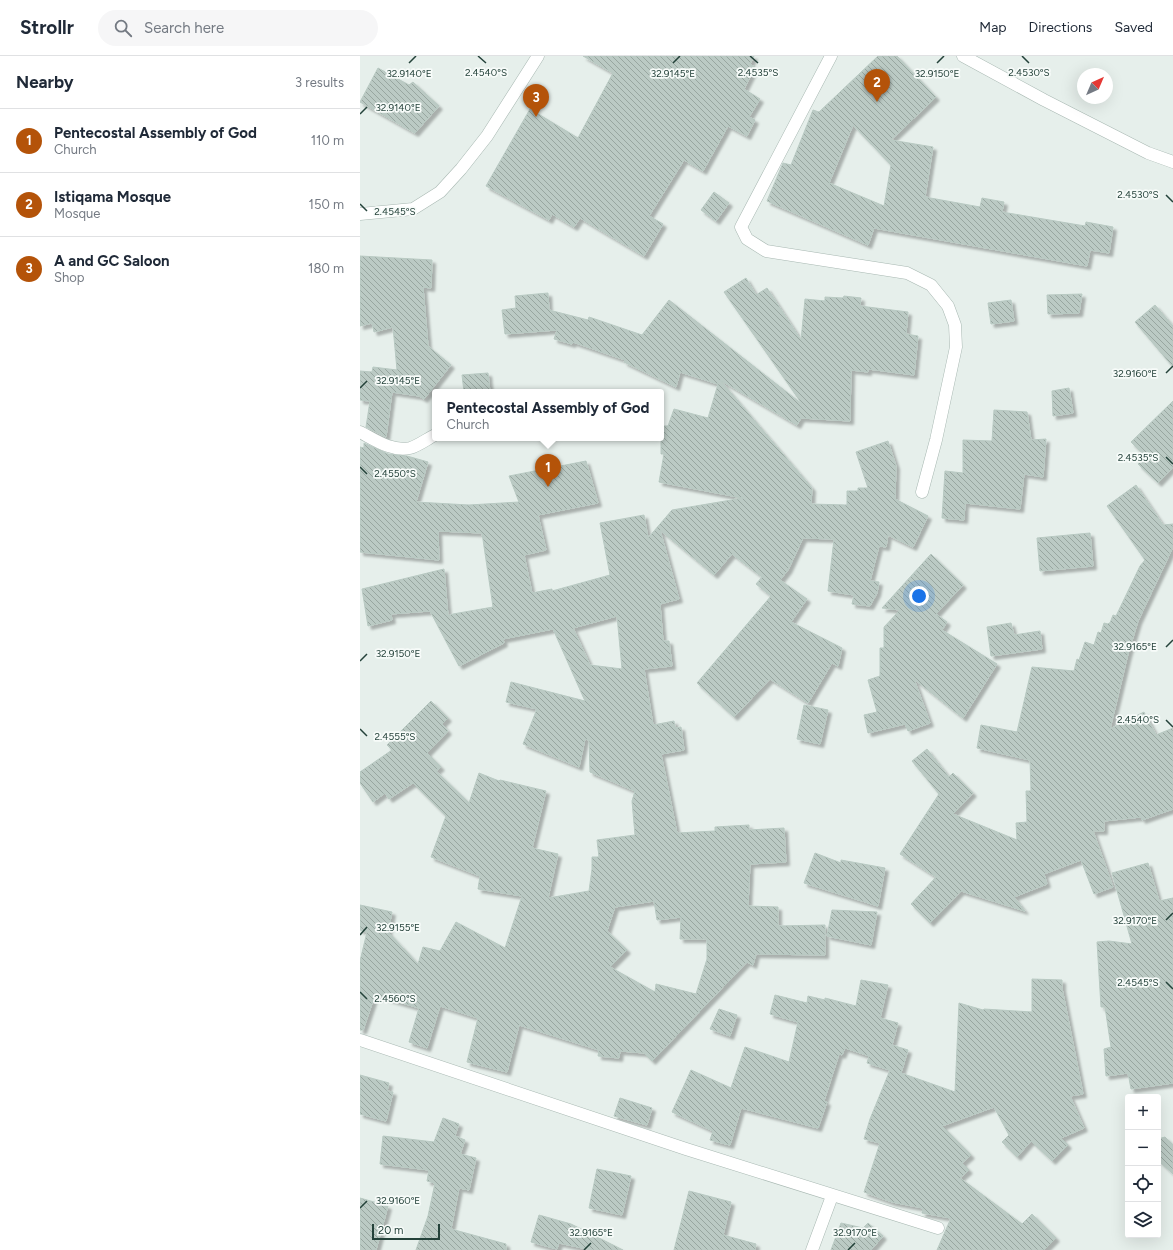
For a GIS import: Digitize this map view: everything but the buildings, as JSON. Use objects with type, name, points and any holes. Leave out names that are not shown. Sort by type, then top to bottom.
[{"type":"street","points":[[360,214],[412,209],[440,192],[461,169],[487,136],[538,56]]},
{"type":"street","points":[[831,56],[741,227],[747,239],[766,251],[907,273],[931,285],[948,306],[955,325],[956,347],[936,440],[922,492]]},
{"type":"street","points":[[964,56],[1044,100],[1148,153],[1173,162]]},
{"type":"street","points":[[360,432],[388,446],[399,449],[411,448],[432,437]]},
{"type":"street","points":[[360,1040],[832,1196],[938,1228]]},
{"type":"street","points":[[812,1250],[832,1196]]},
{"type":"place","name":"Istiqama Mosque","points":[[877,102]]},
{"type":"place","name":"A and GC Saloon","points":[[536,117]]},
{"type":"place","name":"Pentecostal Assembly of God","points":[[548,487]]}]
